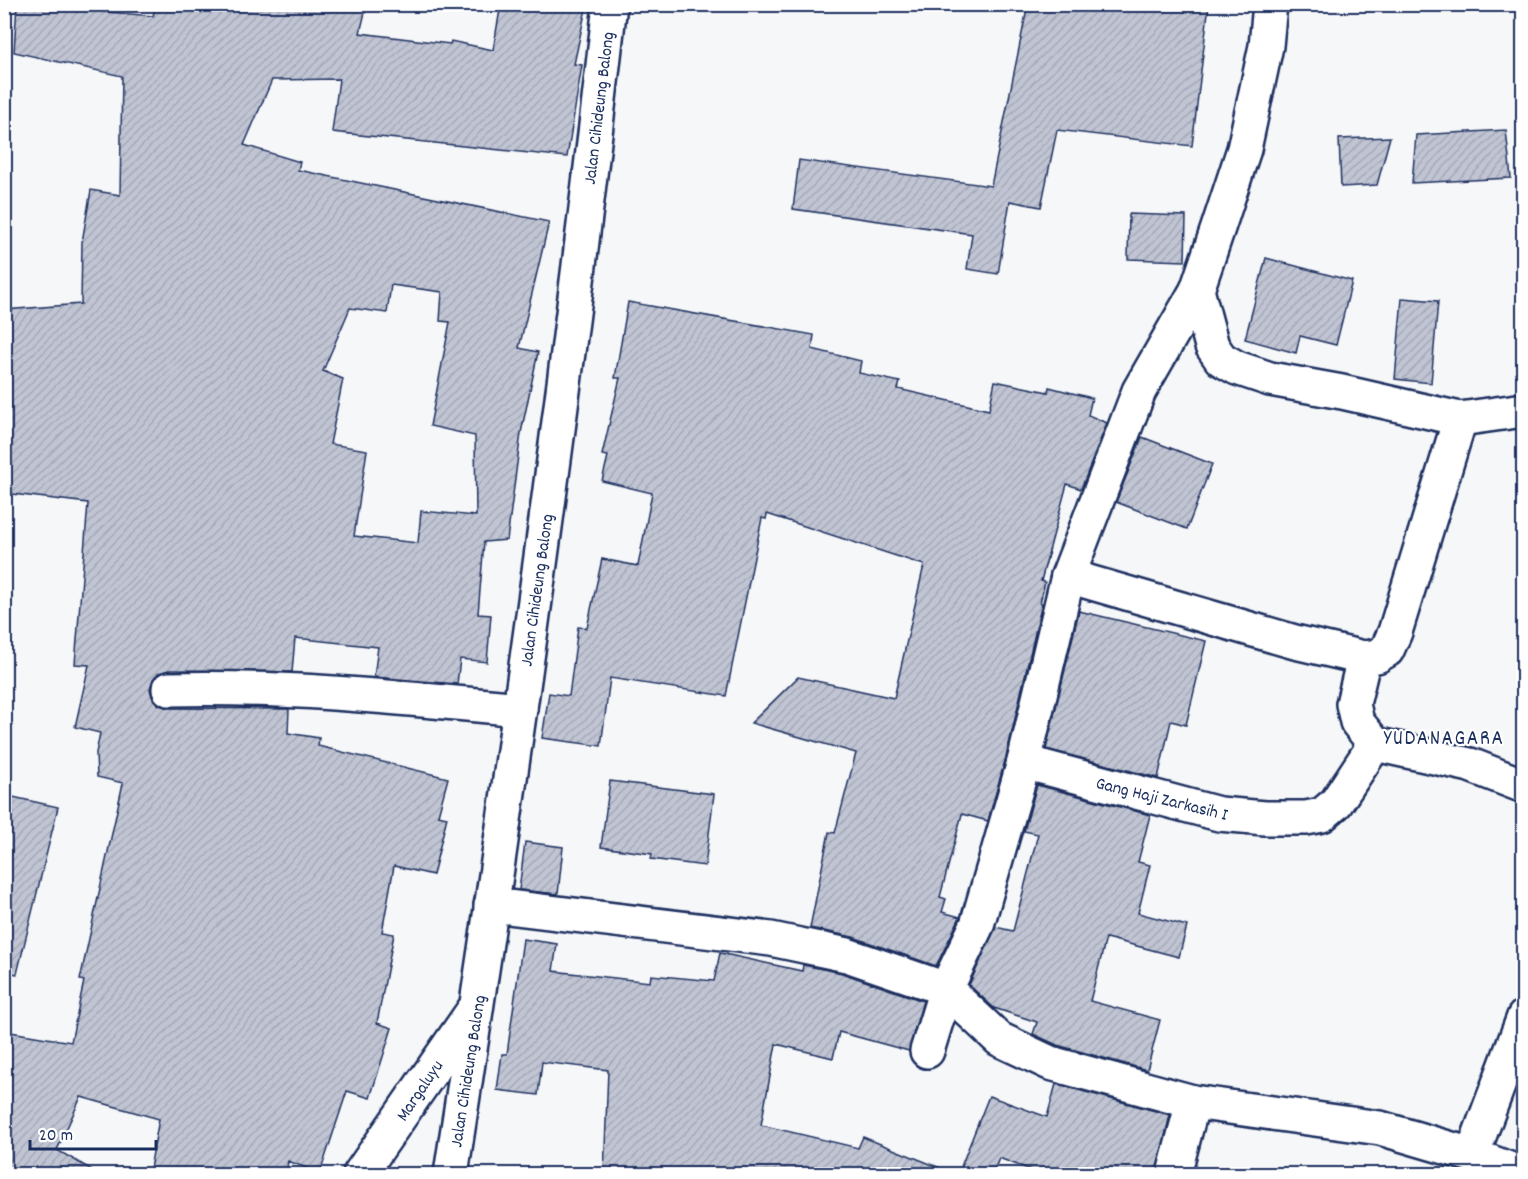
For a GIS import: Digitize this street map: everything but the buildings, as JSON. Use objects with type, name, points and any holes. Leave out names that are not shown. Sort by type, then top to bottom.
[{"type":"street","name":"Jalan Cihideung Balong","points":[[451,1174],[520,709],[578,287],[610,4]]},
{"type":"street","points":[[927,1051],[946,989],[977,925],[1024,762],[1068,576],[1139,391],[1197,290],[1244,149],[1266,46],[1270,4]]},
{"type":"street","points":[[1197,290],[1212,346],[1221,359],[1237,368],[1270,379],[1342,392],[1460,419],[1524,410]]},
{"type":"street","points":[[1068,576],[1295,642],[1364,658],[1377,656],[1387,650],[1395,632],[1460,419]]},
{"type":"street","points":[[1364,658],[1353,704],[1356,722],[1375,744],[1470,765],[1524,786]]},
{"type":"street","points":[[170,689],[234,687],[326,691],[520,709]]},
{"type":"street","name":"Gang Haji Zarkasih I","points":[[1024,762],[1219,814],[1265,818],[1306,818],[1322,814],[1336,802],[1375,744]]},
{"type":"street","points":[[491,905],[771,939],[847,955],[946,989],[999,1039],[1050,1063],[1193,1102],[1380,1128],[1483,1165],[1522,1174]]},
{"type":"street","name":"Margaluyu","points":[[360,1174],[477,1005]]},
{"type":"street","points":[[1483,1165],[1524,1017]]},
{"type":"street","points":[[1174,1174],[1193,1102]]},
{"type":"district","name":"YUDANAGARA","points":[[1444,737]]}]
